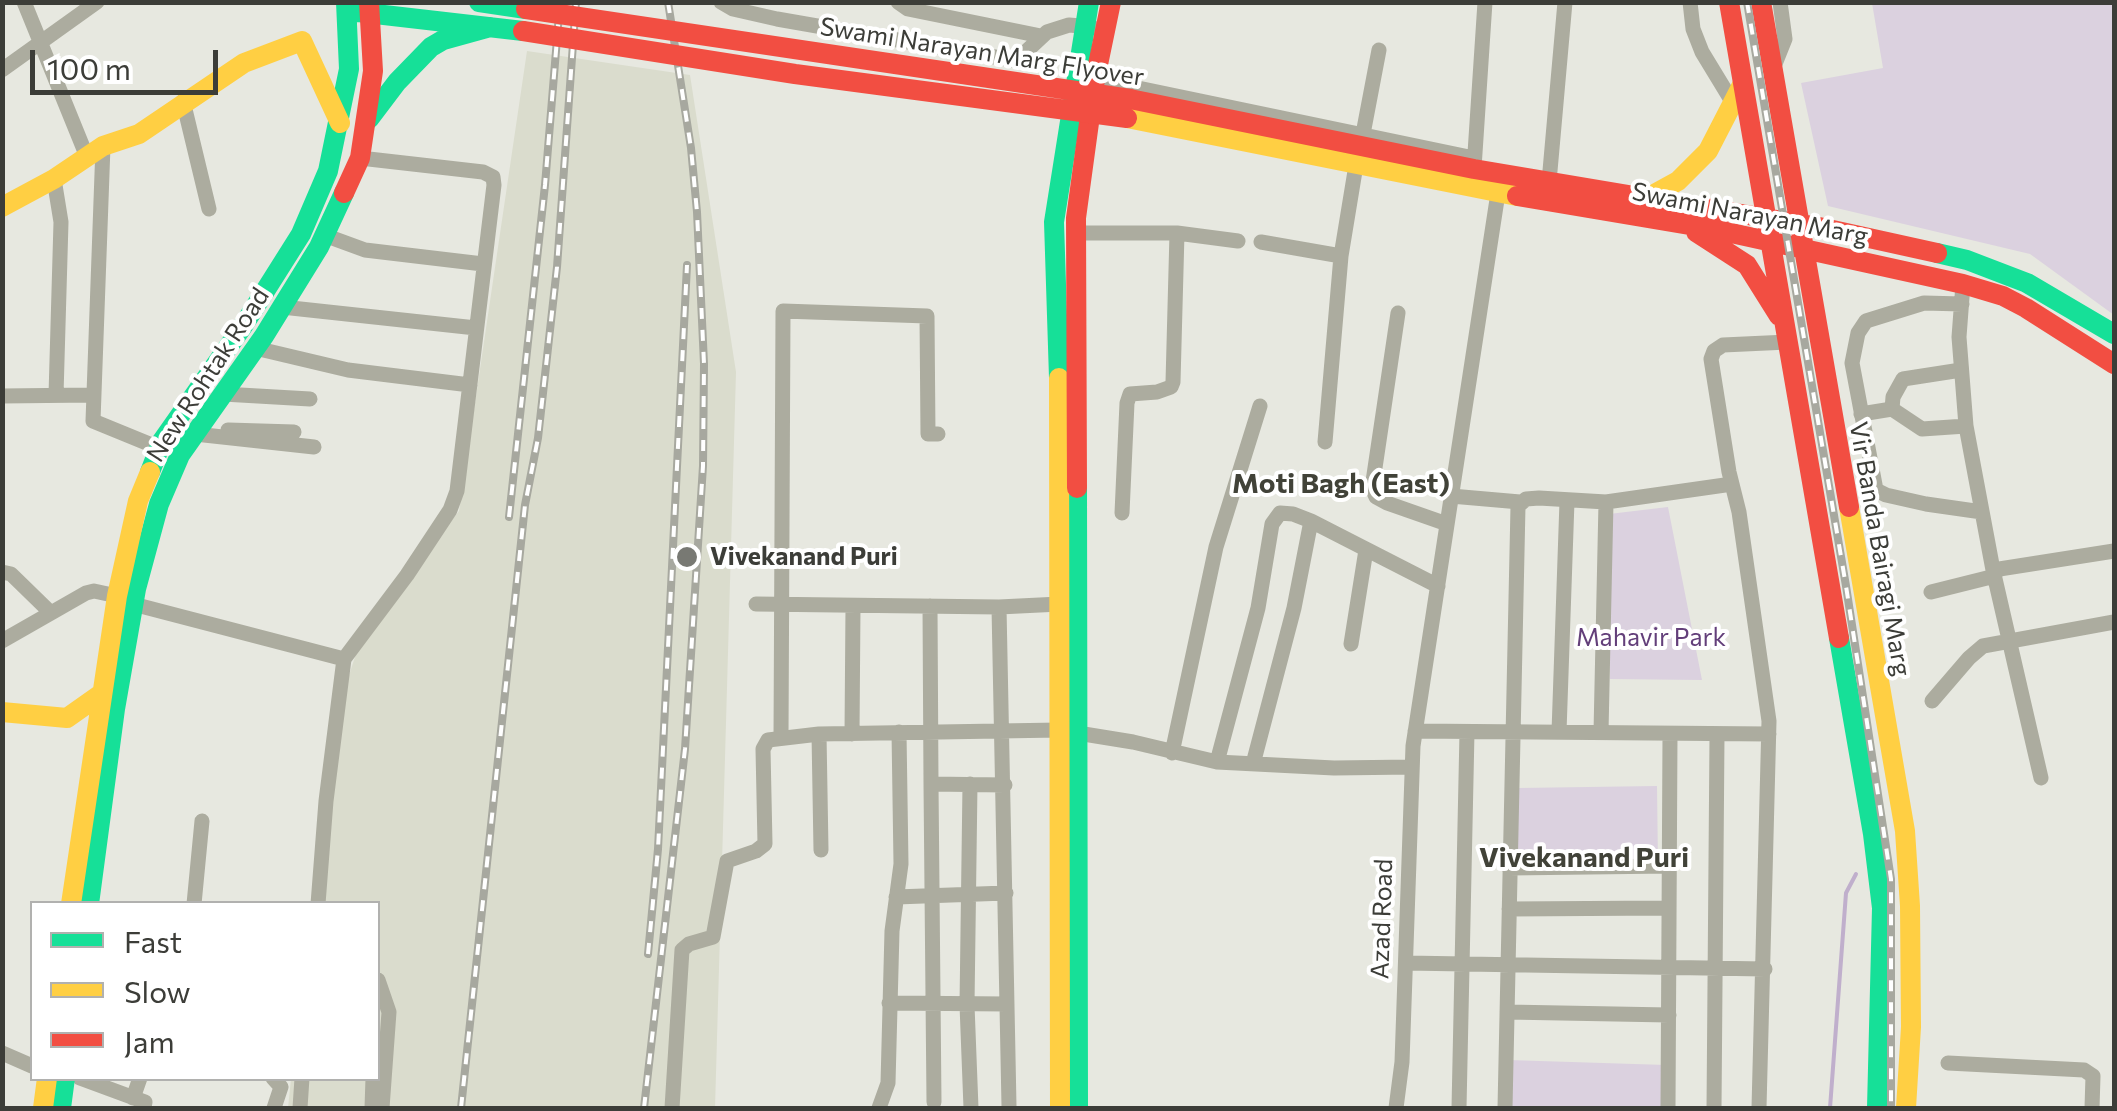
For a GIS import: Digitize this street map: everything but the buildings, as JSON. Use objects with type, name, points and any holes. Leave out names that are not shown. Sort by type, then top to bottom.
[{"type":"main road","name":"Swami Narayan Marg Flyover","points":[[479,2],[1474,164]]},
{"type":"main road","points":[[1078,1108],[1068,731],[1060,604],[1054,222],[1089,2]]},
{"type":"main road","points":[[1060,1108],[1076,232],[1095,79],[1111,2]]},
{"type":"main road","points":[[1729,2],[1737,94],[1766,218],[1787,334],[1882,908],[1877,1108]]},
{"type":"main road","name":"Vir Banda Bairagi Marg","points":[[1761,2],[1905,831],[1911,1010],[1906,1108]]},
{"type":"main road","points":[[342,5],[490,27]]},
{"type":"main road","name":"New Rohtak Road","points":[[89,901],[138,502],[160,448],[301,234],[328,171],[349,68],[342,5]]},
{"type":"main road","name":"New Rohtak Road","points":[[71,901],[101,694],[125,600],[180,455],[282,307],[324,235],[360,158],[373,70],[369,8]]},
{"type":"main road","name":"Swami Narayan Marg Flyover","points":[[490,27],[795,74],[1128,109],[1356,165]]},
{"type":"main road","points":[[368,122],[397,82],[431,48],[443,40],[490,27]]},
{"type":"main road","points":[[2,207],[95,152],[138,134],[244,63],[302,41],[338,119]]},
{"type":"main road","points":[[1647,198],[1678,182],[1696,165],[1717,138],[1737,94]]},
{"type":"main road","name":"Swami Narayan Marg","points":[[1474,164],[1549,182],[1798,223],[1967,260],[2006,273],[2114,334]]},
{"type":"main road","name":"Swami Narayan Marg","points":[[1356,165],[1770,242],[1962,294],[2014,302],[2114,364]]},
{"type":"main road","points":[[1678,223],[1720,245],[1747,265],[1787,334]]},
{"type":"main road","points":[[2,712],[68,718],[101,694]]},
{"type":"main road","points":[[43,1108],[47,1081]]},
{"type":"main road","points":[[60,1108],[64,1081]]},
{"type":"street","points":[[24,2],[95,152],[92,421],[160,448]]},
{"type":"street","points":[[2,70],[97,2]]},
{"type":"street","points":[[721,2],[740,11],[1012,60],[1059,27],[1084,25],[1106,30]]},
{"type":"street","points":[[898,2],[908,9],[1041,36]]},
{"type":"street","points":[[1095,79],[1363,134],[1474,164],[1485,2]]},
{"type":"street","points":[[1549,182],[1565,2]]},
{"type":"street","points":[[1690,2],[1693,29],[1702,52],[1737,94]]},
{"type":"street","points":[[1772,72],[1785,39],[1780,2]]},
{"type":"street","points":[[1363,134],[1380,50]]},
{"type":"street","points":[[183,101],[209,208]]},
{"type":"street","points":[[318,901],[344,659],[407,575],[454,502],[493,177],[483,172],[360,158]]},
{"type":"street","points":[[1325,442],[1341,256],[1356,165]]},
{"type":"street","points":[[54,179],[61,222],[56,395]]},
{"type":"street","name":"Azad Road","points":[[1396,1108],[1402,1062],[1415,731],[1498,193]]},
{"type":"street","points":[[1076,232],[1177,233],[1238,241]]},
{"type":"street","points":[[1122,513],[1130,394],[1157,392],[1171,387],[1172,382],[1177,233]]},
{"type":"street","points":[[324,235],[379,253],[484,264]]},
{"type":"street","points":[[1261,242],[1341,256]]},
{"type":"street","points":[[1982,512],[1880,493],[1873,486],[1852,363],[1861,326],[1874,318],[1962,294],[1961,370],[1966,426],[1994,573],[2041,778]]},
{"type":"street","points":[[282,307],[476,328]]},
{"type":"street","points":[[781,736],[783,312],[927,316],[928,434],[938,434]]},
{"type":"street","points":[[1398,313],[1372,488],[1376,497],[1388,504],[1447,524]]},
{"type":"street","points":[[1760,1108],[1770,734],[1711,369],[1714,351],[1787,334]]},
{"type":"street","points":[[255,348],[348,370],[470,384]]},
{"type":"street","points":[[1892,409],[1893,397],[1904,378],[1961,370]]},
{"type":"street","points":[[223,394],[310,399]]},
{"type":"street","points":[[2,396],[92,395]]},
{"type":"street","points":[[1172,753],[1216,547],[1260,406]]},
{"type":"street","points":[[1861,414],[1892,409],[1922,428],[1966,426]]},
{"type":"street","points":[[196,432],[294,432]]},
{"type":"street","points":[[196,432],[314,447]]},
{"type":"street","points":[[1451,496],[1520,502],[1539,498],[1606,502],[1732,484]]},
{"type":"street","points":[[1559,732],[1567,500]]},
{"type":"street","points":[[1505,1108],[1511,731],[1520,502]]},
{"type":"street","points":[[1600,732],[1606,502]]},
{"type":"street","points":[[1217,762],[1258,608],[1272,524],[1280,513],[1312,522],[1438,586]]},
{"type":"street","points":[[1253,764],[1312,522]]},
{"type":"street","points":[[1351,644],[1366,550]]},
{"type":"street","points":[[1932,592],[1994,573],[2114,551]]},
{"type":"street","points":[[2,572],[12,574],[50,612]]},
{"type":"street","points":[[2,640],[94,591],[344,659]]},
{"type":"street","points":[[756,604],[1060,604]]},
{"type":"street","points":[[852,734],[853,606]]},
{"type":"street","points":[[930,606],[934,1102]]},
{"type":"street","points":[[999,607],[1009,1106]]},
{"type":"street","points":[[1932,701],[1978,650],[2010,640],[2114,622]]},
{"type":"street","points":[[672,1108],[682,950],[714,937],[727,862],[765,844],[763,749],[768,740],[819,734],[1068,731],[1217,762],[1334,768],[1412,766]]},
{"type":"street","points":[[1415,731],[1770,734]]},
{"type":"street","points":[[879,1108],[888,1083],[889,1004],[901,846],[899,732]]},
{"type":"street","points":[[1459,1108],[1467,732]]},
{"type":"street","points":[[819,734],[821,850]]},
{"type":"street","points":[[1668,1108],[1670,735]]},
{"type":"street","points":[[1714,1108],[1717,736]]},
{"type":"street","points":[[931,784],[1005,786]]},
{"type":"street","points":[[970,784],[967,1004],[972,1108]]},
{"type":"street","points":[[194,901],[202,821]]},
{"type":"street","points":[[1509,868],[1669,866]]},
{"type":"street","points":[[896,897],[1006,893]]},
{"type":"street","points":[[1509,909],[1668,908]]},
{"type":"street","points":[[1406,964],[1765,969]]},
{"type":"street","points":[[380,985],[390,1012],[382,1108]]},
{"type":"street","points":[[889,1004],[1007,1004]]},
{"type":"street","points":[[1507,1012],[1668,1015]]},
{"type":"street","points":[[2,1053],[30,1065]]},
{"type":"street","points":[[1948,1063],[2084,1070],[2093,1076],[2092,1108]]},
{"type":"street","points":[[87,1081],[138,1103]]},
{"type":"street","points":[[274,1108],[281,1087],[276,1081]]},
{"type":"street","points":[[300,1108],[302,1081]]},
{"type":"street","points":[[372,1108],[374,1081]]},
{"type":"shaded area","points":[[527,51],[690,75],[736,372],[715,1108],[288,1108],[291,1081],[380,1081],[380,901],[312,901],[332,728],[363,632],[459,511]]},
{"type":"green space","points":[[1872,3],[2114,3],[2114,315],[2030,254],[1828,206],[1801,83],[1883,68]]},
{"type":"green space","name":"Mahavir Park","points":[[1668,507],[1702,680],[1610,679],[1609,514]]},
{"type":"green space","points":[[1657,786],[1658,864],[1517,867],[1518,788]]},
{"type":"green space","points":[[1508,1060],[1666,1065],[1666,1108],[1508,1108]]},
{"type":"waterway","points":[[1830,1108],[1846,893],[1856,874]]},
{"type":"railway","points":[[509,517],[545,185],[560,2]]},
{"type":"railway","points":[[461,1108],[525,505],[538,438],[557,267],[576,2]]},
{"type":"railway","points":[[644,1108],[685,749],[703,466],[704,364],[697,212],[668,2]]},
{"type":"railway","points":[[1747,2],[1846,586],[1891,879],[1891,1108]]},
{"type":"railway","points":[[648,954],[658,849],[687,265]]},
{"type":"traffic: fast","points":[[150,472],[162,441],[243,326],[301,234],[328,171],[349,69],[346,2]]},
{"type":"traffic: fast","points":[[479,2],[526,9]]},
{"type":"traffic: fast","points":[[1059,378],[1054,222],[1089,2]]},
{"type":"traffic: fast","points":[[358,12],[523,31]]},
{"type":"traffic: fast","points":[[369,119],[431,47],[490,27]]},
{"type":"traffic: fast","points":[[89,901],[115,709],[136,589],[159,504],[180,455],[264,336],[319,247],[344,193]]},
{"type":"traffic: fast","points":[[1937,253],[2027,283],[2114,334]]},
{"type":"traffic: fast","points":[[1077,488],[1078,1108]]},
{"type":"traffic: fast","points":[[1839,638],[1882,908],[1877,1108]]},
{"type":"traffic: fast","points":[[61,1108],[65,1081]]},
{"type":"traffic: slow","points":[[2,207],[103,146],[139,134],[244,63],[302,41],[340,123]]},
{"type":"traffic: slow","points":[[1647,198],[1678,181],[1708,151],[1742,85]]},
{"type":"traffic: slow","points":[[1127,118],[1517,196]]},
{"type":"traffic: slow","points":[[1059,378],[1060,1108]]},
{"type":"traffic: slow","points":[[71,901],[117,596],[138,501],[150,472]]},
{"type":"traffic: slow","points":[[1849,507],[1905,831],[1911,1027],[1906,1108]]},
{"type":"traffic: slow","points":[[2,712],[67,718],[101,694]]},
{"type":"traffic: slow","points":[[43,1108],[47,1081]]},
{"type":"traffic: jam","points":[[344,193],[360,158],[373,71],[369,2]]},
{"type":"traffic: jam","points":[[1077,488],[1076,218],[1095,79],[1111,2]]},
{"type":"traffic: jam","points":[[1729,2],[1839,638]]},
{"type":"traffic: jam","points":[[1761,2],[1849,507]]},
{"type":"traffic: jam","points":[[526,9],[1130,99]]},
{"type":"traffic: jam","points":[[523,31],[795,74],[1127,118]]},
{"type":"traffic: jam","points":[[1130,99],[1474,169],[1819,227],[1937,253]]},
{"type":"traffic: jam","points":[[1517,196],[1713,229],[1963,284],[2003,296],[2026,308],[2114,364]]},
{"type":"traffic: jam","points":[[1696,232],[1747,265],[1779,316]]},
{"type":"place","name":"Vivekanand Puri","points":[[687,557]]},
{"type":"district","name":"Moti Bagh (East)","points":[[1341,484]]},
{"type":"district","name":"Vivekanand Puri","points":[[1584,858]]}]
